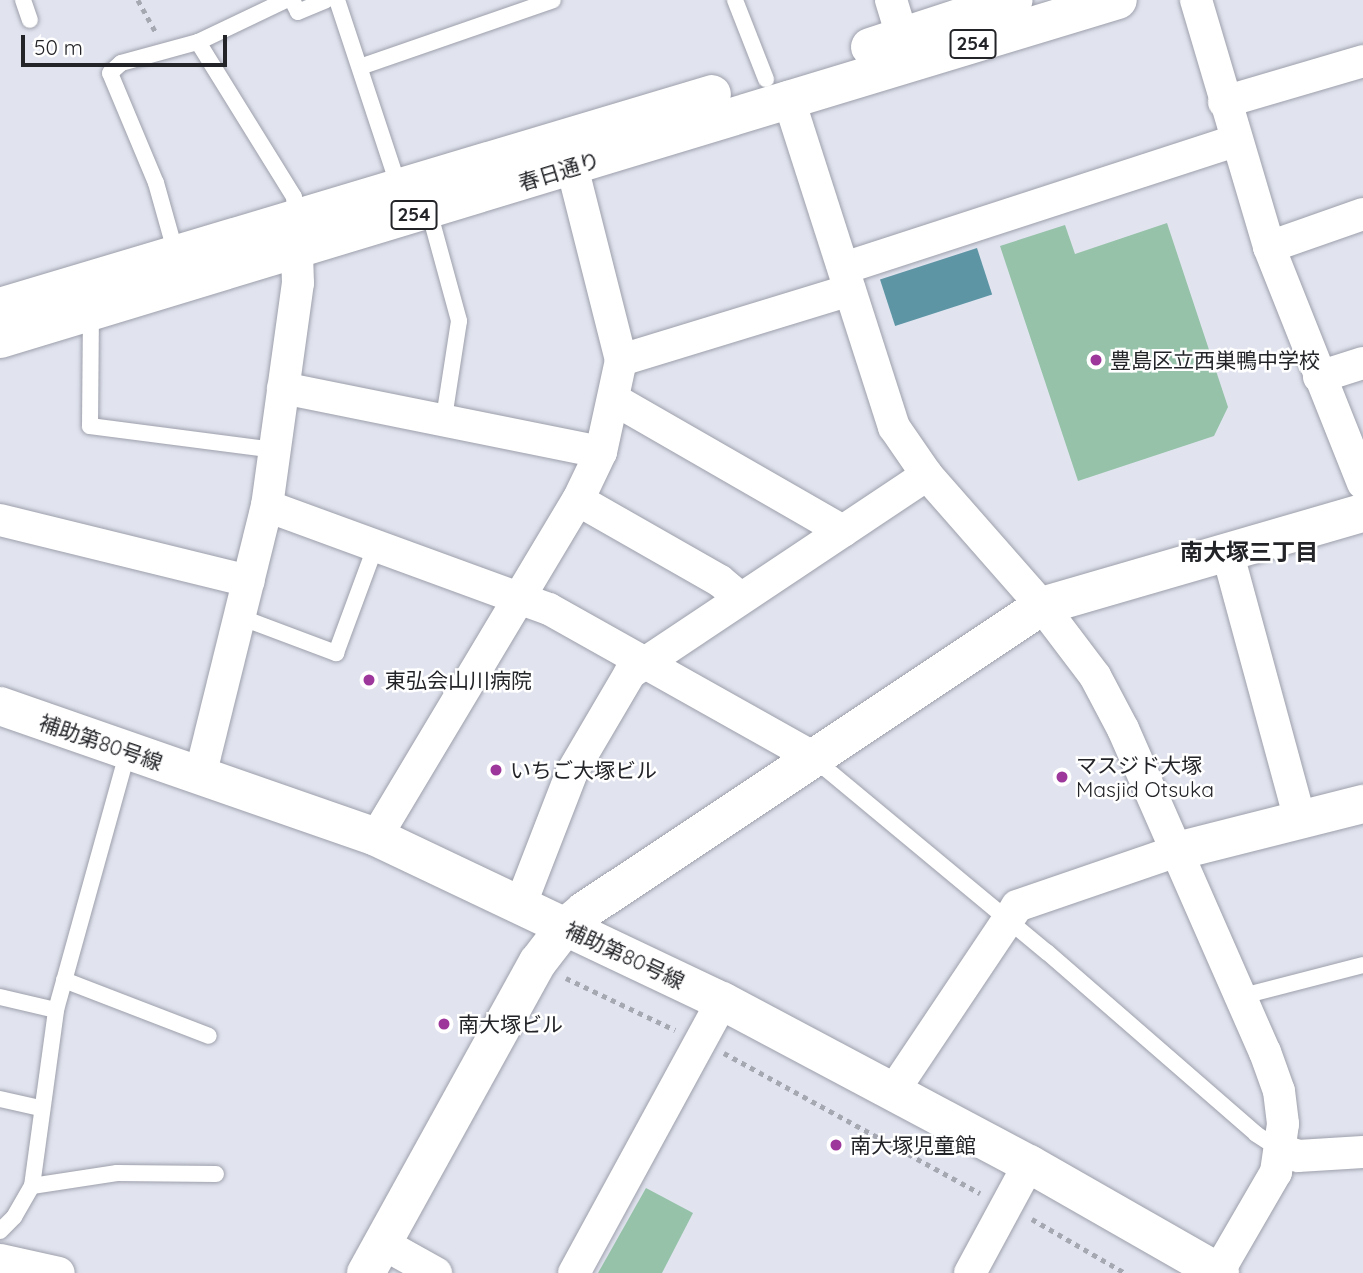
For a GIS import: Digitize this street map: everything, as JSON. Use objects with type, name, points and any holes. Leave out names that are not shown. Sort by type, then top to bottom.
[{"type":"main road","name":"春日通り","points":[[414,200],[572,167],[902,37],[1014,0]]},
{"type":"main road","name":"春日通り","points":[[0,338],[91,311],[297,233],[414,200],[777,88],[1118,0]]},
{"type":"main road","name":"春日通り","points":[[0,307],[176,254],[297,233]]},
{"type":"main road","points":[[374,1258],[538,962],[565,927],[813,757],[1042,606],[1363,513]]},
{"type":"main road","name":"補助第80号線","points":[[0,706],[376,837],[722,1001],[894,1090],[1219,1272]]},
{"type":"main road","points":[[1177,851],[1363,804]]},
{"type":"street","points":[[891,0],[902,37]]},
{"type":"street","points":[[1196,0],[1235,141],[1269,247],[1318,377],[1363,483]]},
{"type":"street","points":[[1224,102],[1363,61]]},
{"type":"street","points":[[777,88],[847,279],[894,427],[927,475],[1042,606],[1095,676],[1243,996],[1279,1091],[1280,1150],[1270,1184],[1219,1272]]},
{"type":"street","points":[[621,360],[1235,141]]},
{"type":"street","points":[[376,837],[578,500],[601,452],[615,401],[621,360],[572,167]]},
{"type":"street","points":[[1269,247],[1363,214]]},
{"type":"street","points":[[200,776],[267,506],[298,283],[297,233]]},
{"type":"street","points":[[1318,377],[1363,363]]},
{"type":"street","points":[[283,388],[444,418],[601,452]]},
{"type":"street","points":[[615,401],[843,531]]},
{"type":"street","points":[[520,906],[572,772],[630,673],[927,475]]},
{"type":"street","points":[[578,500],[720,581],[740,598]]},
{"type":"street","points":[[267,506],[520,596],[813,757]]},
{"type":"street","points":[[0,520],[249,581]]},
{"type":"street","points":[[1227,551],[1300,820]]},
{"type":"street","points":[[894,1090],[1010,921],[1017,906],[1177,851]]},
{"type":"street","points":[[574,1273],[722,1001]]},
{"type":"street","points":[[1280,1150],[1298,1156],[1363,1153]]},
{"type":"street","points":[[970,1273],[1029,1164]]},
{"type":"street","points":[[374,1258],[436,1273]]},
{"type":"street","points":[[0,1260],[59,1273]]},
{"type":"lane","points":[[23,0],[30,20]]},
{"type":"lane","points":[[176,254],[156,183],[110,73],[121,64],[198,42],[286,0]]},
{"type":"lane","points":[[292,0],[298,12],[326,0]]},
{"type":"lane","points":[[337,0],[360,67],[459,321],[444,418]]},
{"type":"lane","points":[[360,67],[553,0]]},
{"type":"lane","points":[[735,0],[777,88]]},
{"type":"lane","points":[[198,42],[294,197],[297,233]]},
{"type":"lane","points":[[91,311],[90,426],[275,450]]},
{"type":"lane","points":[[240,617],[337,653],[376,545]]},
{"type":"lane","points":[[0,1231],[15,1217],[32,1186],[40,1108],[56,1010],[128,751]]},
{"type":"lane","points":[[813,757],[1010,921],[1256,1134],[1280,1150]]},
{"type":"lane","points":[[1243,996],[1363,965]]},
{"type":"lane","points":[[64,980],[209,1036]]},
{"type":"lane","points":[[0,997],[56,1010]]},
{"type":"lane","points":[[0,1099],[40,1108]]},
{"type":"lane","points":[[32,1186],[117,1173],[216,1174]]},
{"type":"path","points":[[138,0],[166,52]]},
{"type":"path","points":[[538,962],[700,1041],[1007,1206],[1125,1273]]},
{"type":"green space","points":[[1167,223],[1228,407],[1214,436],[1078,481],[1000,246],[1065,225],[1075,254]]},
{"type":"green space","points":[[646,1188],[693,1213],[662,1273],[598,1273]]},
{"type":"water","points":[[977,248],[992,295],[895,326],[880,280]]},
{"type":"place","name":"豊島区立西巣鴨中学校","points":[[1096,360]]},
{"type":"place","name":"東弘会山川病院","points":[[369,680]]},
{"type":"place","name":"いちご大塚ビル","points":[[496,770]]},
{"type":"place","name":"マスジド大塚 Masjid Otsuka","points":[[1062,777]]},
{"type":"place","name":"南大塚ビル","points":[[444,1024]]},
{"type":"place","name":"南大塚児童館","points":[[836,1145]]},
{"type":"district","name":"南大塚三丁目","points":[[1249,552]]}]
